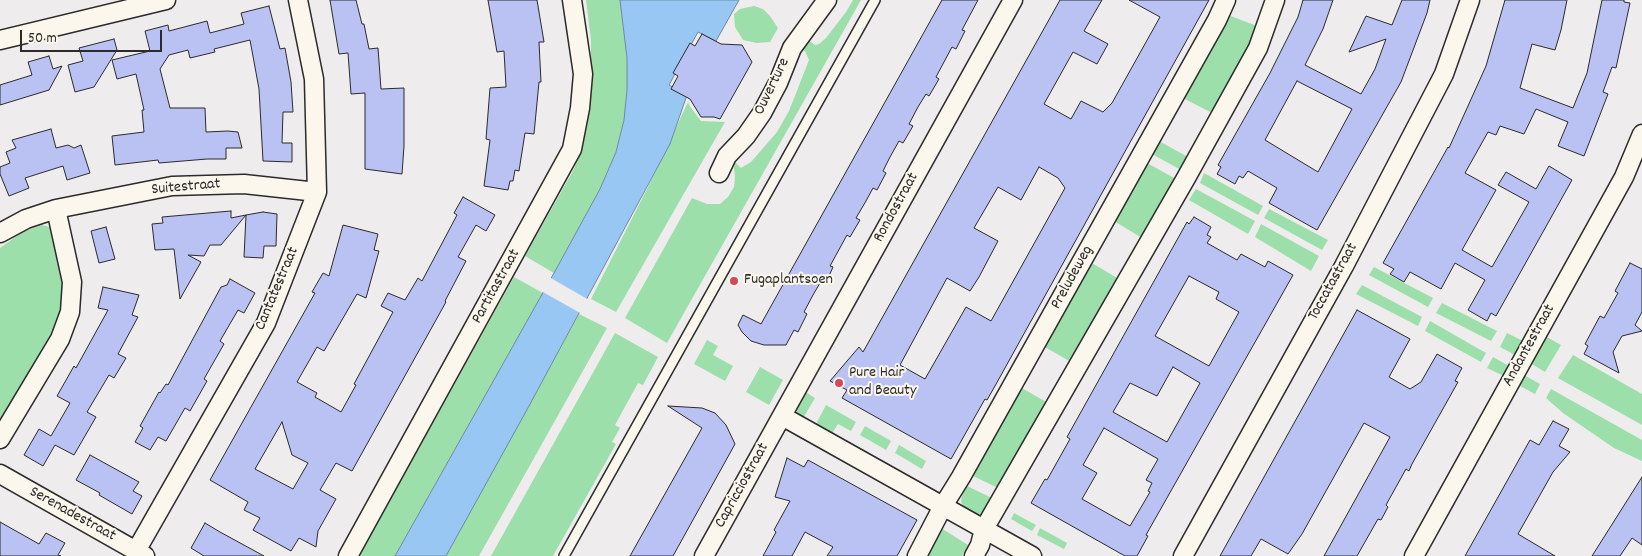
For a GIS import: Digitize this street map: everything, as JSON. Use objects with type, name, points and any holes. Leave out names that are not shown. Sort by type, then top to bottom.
[{"type":"street","points":[[0,40],[166,0]]},
{"type":"street","name":"Cantatestraat","points":[[140,554],[266,323],[317,192],[314,79],[298,0]]},
{"type":"street","name":"Partitastraat","points":[[348,556],[572,149],[584,74],[572,0]]},
{"type":"street","name":"Ouverture","points":[[719,173],[727,156],[746,136],[762,112],[778,83],[792,48],[827,0]]},
{"type":"street","name":"Rondostraat","points":[[782,416],[1013,0]]},
{"type":"street","name":"Preludeweg","points":[[917,556],[943,506],[1218,20],[1226,0]]},
{"type":"street","points":[[974,556],[980,545],[984,529],[1191,170],[1258,48],[1275,0]]},
{"type":"street","name":"Toccatastraat","points":[[1183,556],[1344,266],[1439,82],[1469,7],[1470,0]]},
{"type":"street","name":"Andantestraat","points":[[1414,556],[1624,177],[1642,134]]},
{"type":"street","name":"Suitestraat","points":[[0,233],[26,219],[56,209],[172,186],[244,184],[317,192]]},
{"type":"street","points":[[0,439],[60,339],[70,312],[72,282],[56,209]]},
{"type":"street","points":[[782,416],[1032,556]]},
{"type":"street","name":"Capricciostraat","points":[[704,556],[782,416]]},
{"type":"street","name":"Serenadestraat","points":[[0,474],[140,554]]},
{"type":"lane","points":[[564,556],[875,0]]},
{"type":"green space","points":[[586,0],[620,0],[627,58],[627,90],[624,120],[616,152],[600,189],[554,273],[525,256],[574,169],[582,147],[590,92],[591,65],[591,40]]},
{"type":"green space","points":[[853,0],[861,0],[667,343],[625,318],[692,198],[707,204],[720,204],[728,197],[734,187],[733,160],[741,168],[751,162],[777,132],[789,111],[809,60],[805,51],[799,49],[807,39],[815,45],[826,38]]},
{"type":"green space","points":[[754,6],[763,9],[778,28],[770,42],[757,43],[743,40],[735,27],[734,14],[740,9]]},
{"type":"green space","points":[[1228,15],[1257,26],[1248,49],[1212,113],[1183,98]]},
{"type":"green space","points":[[688,102],[701,121],[725,122],[616,312],[591,299],[648,187]]},
{"type":"green space","points":[[1159,141],[1188,157],[1181,170],[1152,154]]},
{"type":"green space","points":[[1147,163],[1176,179],[1142,238],[1114,221]]},
{"type":"green space","points":[[1204,173],[1263,206],[1258,215],[1200,183]]},
{"type":"green space","points":[[1196,189],[1255,221],[1248,234],[1189,200]]},
{"type":"green space","points":[[1269,209],[1328,240],[1322,250],[1264,218]]},
{"type":"green space","points":[[1261,224],[1319,256],[1311,271],[1255,237]]},
{"type":"green space","points":[[42,225],[50,227],[64,277],[64,294],[59,317],[48,341],[0,425],[0,248],[22,232]]},
{"type":"green space","points":[[1090,262],[1119,279],[1071,362],[1043,346]]},
{"type":"green space","points":[[1374,267],[1433,298],[1428,307],[1369,275]]},
{"type":"green space","points":[[514,277],[543,293],[395,556],[359,556]]},
{"type":"green space","points":[[1362,285],[1422,317],[1418,326],[1356,294]]},
{"type":"green space","points":[[1442,303],[1497,331],[1491,341],[1436,313]]},
{"type":"green space","points":[[579,314],[607,328],[479,556],[445,556]]},
{"type":"green space","points":[[1430,321],[1486,353],[1481,362],[1425,331]]},
{"type":"green space","points":[[615,333],[658,357],[643,385],[638,383],[615,425],[620,428],[612,442],[616,444],[553,556],[491,556]]},
{"type":"green space","points":[[1507,333],[1523,341],[1515,355],[1500,347]]},
{"type":"green space","points":[[1545,336],[1561,345],[1545,372],[1530,363]]},
{"type":"green space","points":[[707,340],[718,346],[713,355],[733,366],[725,381],[694,364]]},
{"type":"green space","points":[[1573,355],[1642,394],[1642,425],[1558,378]]},
{"type":"green space","points":[[1493,357],[1509,366],[1504,376],[1487,368]]},
{"type":"green space","points":[[760,367],[783,380],[769,405],[746,392]]},
{"type":"green space","points":[[1524,375],[1540,384],[1535,394],[1518,385]]},
{"type":"green space","points":[[1020,387],[1048,403],[998,488],[971,475]]},
{"type":"green space","points":[[1551,389],[1642,440],[1642,461],[1614,448],[1563,413],[1546,398]]},
{"type":"green space","points":[[804,391],[815,398],[802,420],[798,416],[796,408]]},
{"type":"green space","points":[[826,405],[856,422],[851,431],[838,424],[831,435],[815,426]]},
{"type":"green space","points":[[865,426],[891,441],[886,450],[860,435]]},
{"type":"green space","points":[[899,445],[926,461],[922,469],[895,453]]},
{"type":"green space","points":[[967,486],[994,499],[983,514],[973,514],[965,509],[961,502],[962,495]]},
{"type":"green space","points":[[1014,513],[1036,525],[1032,531],[1011,519]]},
{"type":"green space","points":[[941,528],[968,545],[962,556],[926,556]]},
{"type":"green space","points":[[1040,528],[1067,543],[1064,549],[1037,535]]},
{"type":"water","points":[[620,0],[739,0],[716,41],[698,32],[669,85],[687,95],[670,144],[446,556],[395,556],[600,189],[616,152],[624,120],[627,90],[627,58]]},
{"type":"pier","points":[[549,277],[589,300],[582,314],[541,291]]},
{"type":"building","points":[[330,0],[356,0],[362,24],[364,24],[369,49],[378,48],[381,89],[404,88],[402,174],[365,169],[365,93],[351,94],[348,53],[339,54]]},
{"type":"building","points":[[488,0],[537,0],[544,42],[539,42],[541,82],[539,82],[534,134],[525,133],[519,171],[515,170],[513,181],[510,181],[508,190],[484,186],[490,140],[486,139],[490,88],[506,87],[504,51],[497,52]]},
{"type":"building","points":[[942,0],[978,0],[962,30],[965,31],[956,49],[952,47],[936,77],[939,79],[929,96],[926,94],[909,124],[913,126],[903,143],[899,141],[883,171],[886,173],[877,190],[873,188],[856,218],[860,220],[850,237],[847,235],[830,266],[833,267],[829,276],[824,284],[820,283],[813,295],[804,312],[807,314],[798,332],[794,330],[786,345],[764,345],[751,341],[738,325],[743,315],[761,324]]},
{"type":"building","points":[[1060,0],[1102,0],[1084,31],[1108,44],[1097,64],[1073,52],[1044,104],[1071,119],[1081,101],[1103,112],[1112,103],[1160,17],[1129,0],[1209,0],[995,386],[987,400],[985,399],[951,459],[842,398],[847,390],[830,381],[859,347],[863,352]],"holes":[[[1039,167],[1058,178],[1065,188],[991,321],[966,307],[925,379],[900,365],[947,278],[970,291],[979,277],[998,241],[974,228],[998,187],[1021,200]]]},
{"type":"building","points":[[1303,0],[1333,0],[1323,29],[1305,65],[1361,94],[1375,69],[1386,39],[1349,52],[1366,16],[1392,25],[1402,0],[1430,0],[1427,13],[1401,82],[1317,230],[1269,203],[1277,188],[1248,171],[1243,178],[1239,176],[1235,184],[1217,174],[1221,167],[1218,165],[1270,73],[1298,17]],"holes":[[[1297,81],[1352,109],[1318,172],[1265,140]]]},
{"type":"building","points":[[1505,0],[1567,0],[1555,50],[1532,44],[1520,88],[1573,108],[1587,73],[1602,0],[1624,0],[1624,2],[1630,3],[1616,68],[1612,67],[1603,92],[1608,94],[1584,156],[1558,146],[1568,122],[1536,109],[1524,134],[1500,126],[1496,135],[1488,132],[1465,173],[1496,190],[1462,250],[1492,267],[1529,202],[1498,185],[1506,172],[1536,189],[1549,166],[1572,180],[1496,316],[1491,313],[1487,321],[1468,310],[1485,280],[1455,263],[1441,289],[1410,272],[1404,282],[1390,274],[1394,269],[1383,263],[1449,148],[1486,66]]},
{"type":"building","points":[[269,6],[280,49],[285,48],[291,82],[293,112],[283,112],[282,143],[292,143],[292,162],[263,161],[259,89],[250,40],[214,49],[215,52],[190,58],[188,50],[169,55],[160,69],[170,108],[205,108],[206,132],[238,132],[242,148],[226,148],[226,159],[159,163],[158,160],[115,165],[112,136],[144,132],[142,110],[144,110],[136,74],[117,79],[112,60],[150,51],[145,31],[168,25],[169,31],[207,21],[210,33],[244,24],[241,13]]},
{"type":"building","points":[[702,34],[721,44],[742,45],[752,62],[720,119],[701,117],[690,99],[671,89],[678,76],[673,73],[690,43],[695,46]]},
{"type":"building","points":[[114,39],[117,50],[94,87],[75,92],[68,65],[83,61],[79,48]]},
{"type":"building","points":[[49,56],[53,69],[62,66],[49,90],[0,105],[0,85],[32,75],[28,62]]},
{"type":"building","points":[[51,129],[56,148],[68,145],[74,148],[81,145],[90,173],[67,180],[63,166],[25,178],[29,188],[9,196],[0,174],[0,167],[10,163],[6,152],[16,148],[12,140]]},
{"type":"building","points":[[463,197],[495,215],[486,231],[476,225],[458,257],[466,261],[446,302],[352,471],[336,463],[320,490],[336,499],[318,531],[316,547],[299,538],[291,551],[253,530],[260,518],[244,510],[248,502],[210,480],[315,293],[312,292],[323,273],[329,276],[343,225],[378,234],[374,250],[379,251],[366,298],[357,294],[324,351],[317,347],[297,382],[317,393],[315,397],[341,412],[393,312],[381,306],[388,293],[405,300],[418,278],[422,281],[457,215],[454,213]],"holes":[[[282,422],[292,455],[308,463],[293,489],[255,469]]]},
{"type":"building","points":[[231,211],[231,218],[246,215],[221,245],[210,245],[204,256],[188,255],[201,262],[180,299],[174,249],[155,250],[152,224],[163,223],[162,217]]},
{"type":"building","points":[[263,212],[277,214],[276,246],[264,246],[263,258],[244,257],[246,215]]},
{"type":"building","points":[[1194,217],[1211,227],[1207,235],[1211,237],[1207,243],[1237,260],[1241,254],[1265,267],[1268,261],[1293,275],[1146,535],[1148,536],[1137,556],[1125,556],[1031,503],[1045,479],[1047,480],[1070,439],[1067,437],[1187,222],[1189,224]],"holes":[[[1189,276],[1219,292],[1216,299],[1239,312],[1209,366],[1155,336]],[[1173,367],[1200,383],[1167,442],[1113,412],[1130,383],[1157,396]],[[1104,428],[1158,459],[1146,480],[1152,483],[1148,491],[1150,492],[1130,526],[1082,499],[1097,473],[1083,465]]]},
{"type":"building","points":[[106,227],[115,259],[99,263],[91,231]]},
{"type":"building","points":[[1630,263],[1642,269],[1642,312],[1635,325],[1642,331],[1622,336],[1613,352],[1619,373],[1584,354],[1588,346],[1585,344],[1600,316],[1604,318],[1618,293],[1615,291]]},
{"type":"building","points":[[230,279],[255,293],[244,313],[238,310],[220,341],[224,344],[204,379],[207,381],[190,411],[185,408],[166,441],[158,437],[150,450],[135,442],[143,428],[140,426],[159,392],[166,384],[168,385],[221,287],[227,285]]},
{"type":"building","points":[[103,287],[139,295],[132,315],[138,317],[118,354],[126,358],[114,378],[109,375],[87,412],[96,417],[74,455],[55,445],[43,466],[24,455],[39,429],[51,436],[70,403],[57,396],[74,366],[76,368],[108,310],[98,308]]},
{"type":"building","points":[[1357,310],[1410,339],[1389,377],[1410,389],[1421,382],[1437,354],[1462,368],[1455,381],[1458,382],[1409,471],[1406,469],[1386,505],[1388,507],[1381,520],[1378,519],[1357,556],[1324,556],[1390,437],[1364,423],[1302,534],[1288,554],[1261,539],[1251,556],[1220,556]]},
{"type":"building","points":[[668,406],[702,408],[715,413],[726,425],[735,444],[673,556],[630,556],[702,428]]},
{"type":"building","points":[[1553,421],[1569,429],[1559,446],[1570,452],[1553,472],[1518,534],[1555,556],[1465,556],[1530,440],[1539,445]]},
{"type":"building","points":[[90,455],[139,482],[133,491],[142,496],[132,514],[76,480]]},
{"type":"building","points":[[787,458],[804,467],[808,460],[917,520],[897,556],[827,556],[833,547],[805,532],[792,556],[763,556],[776,532],[774,530],[790,501],[775,497]]},
{"type":"building","points":[[1642,477],[1642,545],[1632,538],[1620,556],[1592,556]]},
{"type":"building","points":[[0,522],[39,544],[46,533],[65,543],[58,555],[61,556],[0,556]]},
{"type":"building","points":[[205,523],[264,556],[204,556],[191,548]]},
{"type":"place","name":"Fugaplantsoen","points":[[734,281]]},
{"type":"place","name":"Pure Hair and Beauty","points":[[839,383]]}]
